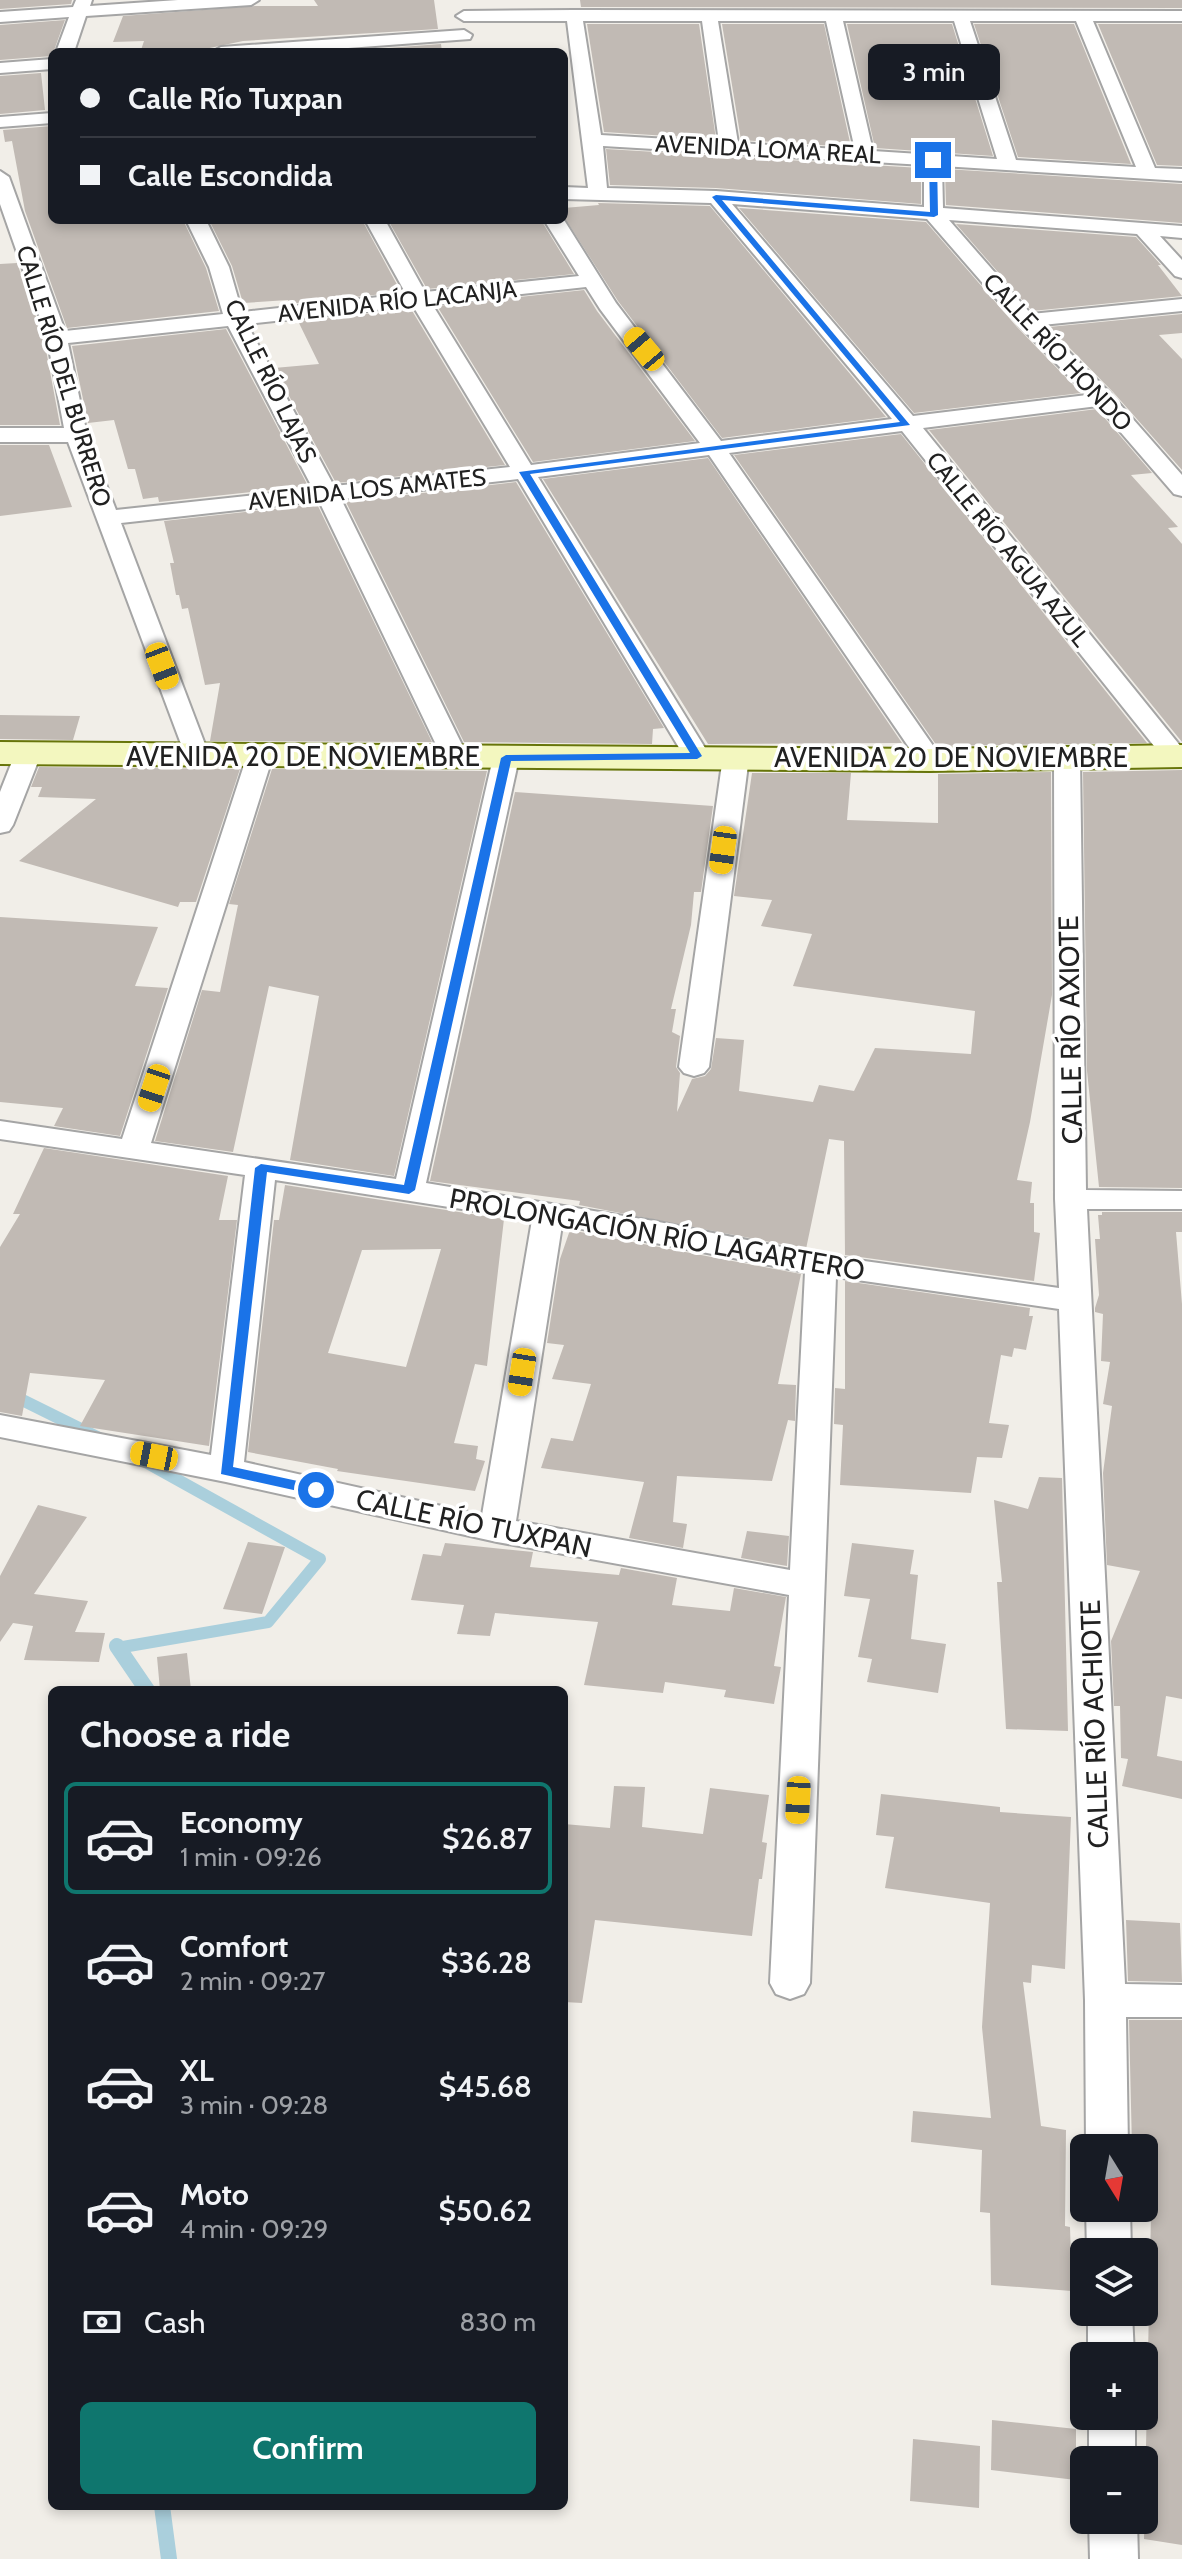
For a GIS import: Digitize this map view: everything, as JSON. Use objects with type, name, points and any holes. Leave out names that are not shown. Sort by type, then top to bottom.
[{"type":"street","points":[[0,17],[82,5],[251,0]]},
{"type":"street","points":[[66,48],[82,5]]},
{"type":"street","points":[[329,48],[464,43],[463,8],[574,15],[1182,16]]},
{"type":"street","points":[[574,15],[598,195]]},
{"type":"street","points":[[709,15],[729,146]]},
{"type":"street","points":[[833,15],[865,154]]},
{"type":"street","points":[[960,15],[1009,166]]},
{"type":"street","points":[[1082,15],[1148,173]]},
{"type":"street","points":[[0,68],[48,64]]},
{"type":"street","points":[[0,122],[47,114]]},
{"type":"street","name":"AVENIDA LOMA REAL","points":[[593,140],[1182,175]]},
{"type":"street","points":[[933,160],[934,215]]},
{"type":"street","name":"CALLE RÍO DEL BURRERO","points":[[0,177],[57,338],[76,435],[196,755]]},
{"type":"street","points":[[568,193],[716,197],[1182,232]]},
{"type":"street","name":"CALLE RÍO AGUA AZUL","points":[[716,197],[907,423],[1178,756]]},
{"type":"street","name":"CALLE RÍO HONDO","points":[[934,215],[1026,321],[1103,399],[1182,489]]},
{"type":"street","name":"CALLE RÍO LAJAS","points":[[198,224],[219,267],[234,318],[327,494],[455,757]]},
{"type":"street","points":[[377,224],[419,299],[697,756]]},
{"type":"street","points":[[557,224],[613,312],[644,349],[715,448],[930,760]]},
{"type":"street","points":[[1143,229],[1182,272]]},
{"type":"street","name":"AVENIDA RÍO LACANJA","points":[[57,338],[594,280]]},
{"type":"street","points":[[1026,321],[1182,305]]},
{"type":"street","name":"AVENIDA LOS AMATES","points":[[107,518],[524,472],[1103,399]]},
{"type":"street","points":[[0,435],[76,435]]},
{"type":"street","points":[[0,825],[14,754]]},
{"type":"street","name":"AVENIDA 20 DE NOVIEMBRE","points":[[14,754],[506,758],[697,756],[930,760],[1178,756]]},
{"type":"street","points":[[134,1148],[260,756]]},
{"type":"street","points":[[694,1067],[736,757]]},
{"type":"street","points":[[409,1190],[506,758]]},
{"type":"street","name":"CALLE RÍO AXIOTE","points":[[1067,758],[1071,1199],[1077,1301]]},
{"type":"street","name":"PROLONGACIÓN RÍO LAGARTERO","points":[[3,1141],[134,1148],[654,1231],[821,1265],[1077,1301]]},
{"type":"street","points":[[226,1470],[261,1168]]},
{"type":"street","points":[[1071,1199],[1182,1200]]},
{"type":"street","points":[[497,1530],[548,1215]]},
{"type":"street","points":[[790,1983],[821,1265]]},
{"type":"street","name":"CALLE RÍO ACHIOTE","points":[[1077,1301],[1105,2000],[1107,2134]]},
{"type":"street","name":"CALLE RÍO TUXPAN","points":[[0,1426],[226,1470],[497,1530],[807,1586]]},
{"type":"street","points":[[1105,2000],[1182,2001]]},
{"type":"street","points":[[1113,2534],[1114,2559]]},
{"type":"building","points":[[0,0],[72,0],[71,4],[0,9]]},
{"type":"building","points":[[314,0],[434,0],[438,29],[243,41],[210,48],[142,48],[144,41],[113,42],[123,16],[255,6],[318,6]]},
{"type":"building","points":[[580,0],[1182,0],[1182,8],[581,7]]},
{"type":"building","points":[[65,20],[55,48],[48,48],[48,56],[0,60],[0,25]]},
{"type":"building","points":[[587,24],[699,24],[716,139],[604,132]]},
{"type":"building","points":[[722,24],[824,24],[851,147],[741,140]]},
{"type":"building","points":[[847,24],[952,24],[993,156],[875,148]]},
{"type":"building","points":[[974,24],[1074,24],[1131,164],[1018,157]]},
{"type":"building","points":[[1098,24],[1182,24],[1182,166],[1157,165]]},
{"type":"building","points":[[441,44],[442,48],[388,48]]},
{"type":"building","points":[[41,73],[45,110],[0,114],[0,76]]},
{"type":"building","points":[[48,126],[48,224],[185,224],[206,268],[219,311],[67,328],[25,211],[12,141],[5,142],[3,130]]},
{"type":"building","points":[[606,149],[921,168],[921,204],[716,188],[610,185]]},
{"type":"building","points":[[945,169],[1182,184],[1182,223],[946,205]]},
{"type":"building","points":[[710,206],[886,417],[722,438],[618,301],[568,223],[568,208]]},
{"type":"building","points":[[739,208],[926,222],[1017,327],[1081,393],[914,413]]},
{"type":"building","points":[[211,224],[364,224],[401,292],[290,304],[288,300],[243,303],[232,266]]},
{"type":"building","points":[[390,224],[543,224],[574,274],[427,289]]},
{"type":"building","points":[[956,224],[1136,237],[1161,265],[1158,265],[1182,296],[1032,311]]},
{"type":"building","points":[[17,263],[44,339],[60,425],[0,425],[0,264]]},
{"type":"building","points":[[584,290],[695,441],[533,462],[437,306]]},
{"type":"building","points":[[411,309],[505,465],[336,483],[274,368],[319,364],[298,321]]},
{"type":"building","points":[[1182,314],[1182,333],[1159,335],[1182,359],[1182,470],[1113,392],[1049,327]]},
{"type":"building","points":[[226,329],[308,486],[159,502],[158,497],[143,499],[135,469],[128,469],[114,420],[88,423],[72,346]]},
{"type":"building","points":[[1097,409],[1152,473],[1131,475],[1178,527],[1168,528],[1182,544],[1182,742],[929,430]]},
{"type":"building","points":[[901,434],[1147,743],[937,746],[734,455]]},
{"type":"building","points":[[0,445],[49,445],[72,507],[0,516]]},
{"type":"building","points":[[708,458],[902,743],[708,744],[543,479]]},
{"type":"building","points":[[516,482],[664,728],[653,729],[652,744],[464,742],[346,502]]},
{"type":"building","points":[[317,504],[432,742],[210,741],[220,683],[205,685],[188,608],[182,609],[179,595],[176,595],[170,563],[174,563],[164,521]]},
{"type":"building","points":[[0,715],[80,716],[73,740],[0,739]]},
{"type":"building","points":[[39,767],[240,769],[196,902],[180,902],[178,907],[19,861],[96,799],[38,797],[42,787],[31,787]]},
{"type":"building","points":[[272,769],[487,771],[394,1176],[290,1160],[319,996],[269,986],[233,1152],[155,1141],[202,990],[220,992],[238,905],[229,904]]},
{"type":"building","points":[[1182,770],[1182,1188],[1099,1187],[1087,1071],[1083,772]]},
{"type":"building","points":[[1051,772],[1052,995],[1017,1180],[1032,1182],[1030,1203],[1034,1203],[1034,1232],[1040,1233],[1034,1281],[845,1255],[844,1141],[829,1139],[806,1249],[579,1205],[580,1201],[430,1181],[515,792],[713,806],[701,892],[694,892],[691,925],[671,1009],[676,1009],[672,1032],[680,1036],[676,1067],[680,1073],[677,1112],[692,1079],[705,1076],[711,1069],[716,1038],[744,1040],[739,1091],[813,1102],[819,1085],[854,1091],[875,1048],[971,1054],[975,1011],[793,986],[812,934],[761,926],[772,900],[734,896],[752,773],[851,773],[847,820],[938,823],[938,774]]},
{"type":"building","points":[[0,917],[158,927],[135,986],[168,988],[120,1136],[54,1126],[63,1108],[0,1102]]},
{"type":"building","points":[[44,1148],[228,1176],[219,1220],[237,1220],[209,1446],[80,1426],[105,1380],[30,1373],[22,1416],[0,1412],[0,1247],[20,1214],[13,1214]]},
{"type":"building","points":[[285,1185],[504,1219],[487,1366],[475,1364],[454,1443],[478,1446],[476,1459],[485,1461],[475,1491],[337,1471],[248,1452],[274,1220],[279,1220]],"holes":[[[441,1249],[406,1367],[328,1353],[362,1250]]]},
{"type":"building","points":[[1102,1212],[1182,1212],[1182,1232],[1176,1232],[1182,1304],[1182,1699],[1166,1696],[1157,1756],[1182,1761],[1182,1799],[1122,1786],[1128,1759],[1121,1758],[1120,1706],[1114,1706],[1111,1641],[1140,1571],[1107,1565],[1103,1473],[1112,1406],[1103,1404],[1110,1362],[1101,1361],[1103,1314],[1095,1312],[1099,1295],[1095,1239],[1100,1239],[1098,1215]]},
{"type":"building","points":[[570,1230],[801,1274],[778,1384],[796,1385],[795,1421],[788,1420],[772,1481],[677,1476],[673,1522],[687,1524],[683,1548],[629,1538],[644,1482],[541,1468],[551,1438],[573,1441],[591,1384],[552,1379],[564,1345],[547,1343],[560,1259]]},
{"type":"building","points":[[845,1281],[1030,1308],[1029,1316],[1033,1316],[1026,1350],[1014,1348],[1012,1357],[1001,1355],[989,1423],[1009,1425],[1002,1458],[977,1457],[971,1493],[840,1485],[843,1425],[834,1424],[835,1388],[845,1389]]},
{"type":"building","points":[[1039,1477],[1062,1478],[1068,1731],[1006,1729],[997,1582],[1002,1582],[994,1500],[1028,1509]]},
{"type":"building","points":[[38,1505],[87,1517],[34,1594],[88,1601],[75,1632],[105,1633],[99,1662],[24,1660],[33,1626],[13,1623],[0,1642],[0,1576]]},
{"type":"building","points":[[747,1531],[789,1536],[787,1566],[741,1558]]},
{"type":"building","points":[[248,1542],[285,1547],[262,1614],[223,1609]]},
{"type":"building","points":[[445,1543],[533,1552],[530,1567],[619,1575],[621,1568],[677,1578],[672,1605],[730,1611],[734,1588],[786,1597],[774,1666],[781,1667],[774,1704],[724,1697],[726,1690],[665,1682],[663,1693],[584,1685],[598,1622],[495,1613],[490,1636],[457,1634],[464,1605],[411,1600],[423,1554],[441,1556]]},
{"type":"building","points":[[852,1543],[914,1550],[910,1574],[918,1575],[911,1639],[946,1644],[938,1693],[867,1682],[872,1659],[858,1657],[870,1599],[844,1596]]},
{"type":"building","points":[[187,1653],[191,1686],[160,1686],[157,1657]]},
{"type":"building","points":[[614,1786],[645,1787],[642,1827],[703,1834],[710,1788],[769,1795],[762,1842],[767,1843],[752,1936],[595,1920],[582,2003],[568,2002],[568,1824],[610,1828]]},
{"type":"building","points":[[881,1794],[1000,1807],[1000,1812],[1071,1817],[1065,1969],[1032,1965],[1031,1983],[1023,1982],[1041,2126],[1066,2130],[1065,2226],[1070,2227],[1070,2291],[991,2285],[990,2213],[980,2212],[982,2150],[911,2142],[913,2111],[991,2118],[982,2027],[990,1903],[885,1888],[894,1837],[876,1835]]},
{"type":"building","points":[[1126,1920],[1180,1923],[1182,1982],[1128,1981]]},
{"type":"building","points":[[1129,2020],[1182,2020],[1182,2545],[1144,2539],[1144,2534],[1158,2534],[1158,2446],[1146,2446],[1146,2430],[1158,2430],[1158,2342],[1148,2342],[1149,2326],[1158,2326],[1158,2238],[1151,2238],[1151,2222],[1158,2222],[1158,2134],[1132,2134]]},
{"type":"building","points":[[992,2420],[1076,2430],[1076,2446],[1070,2446],[1070,2479],[991,2470]]},
{"type":"building","points":[[913,2439],[980,2446],[979,2508],[910,2501]]},
{"type":"waterway","points":[[0,1389],[101,1439]]},
{"type":"waterway","points":[[118,1648],[268,1622],[320,1559],[142,1460]]},
{"type":"waterway","points":[[118,1648],[144,1686]]},
{"type":"waterway","points":[[163,2510],[169,2559]]},
{"type":"route","points":[[316,1490],[226,1470],[261,1168],[409,1190],[506,758],[697,756],[524,472],[907,423],[716,197],[934,215],[933,160]]}]
